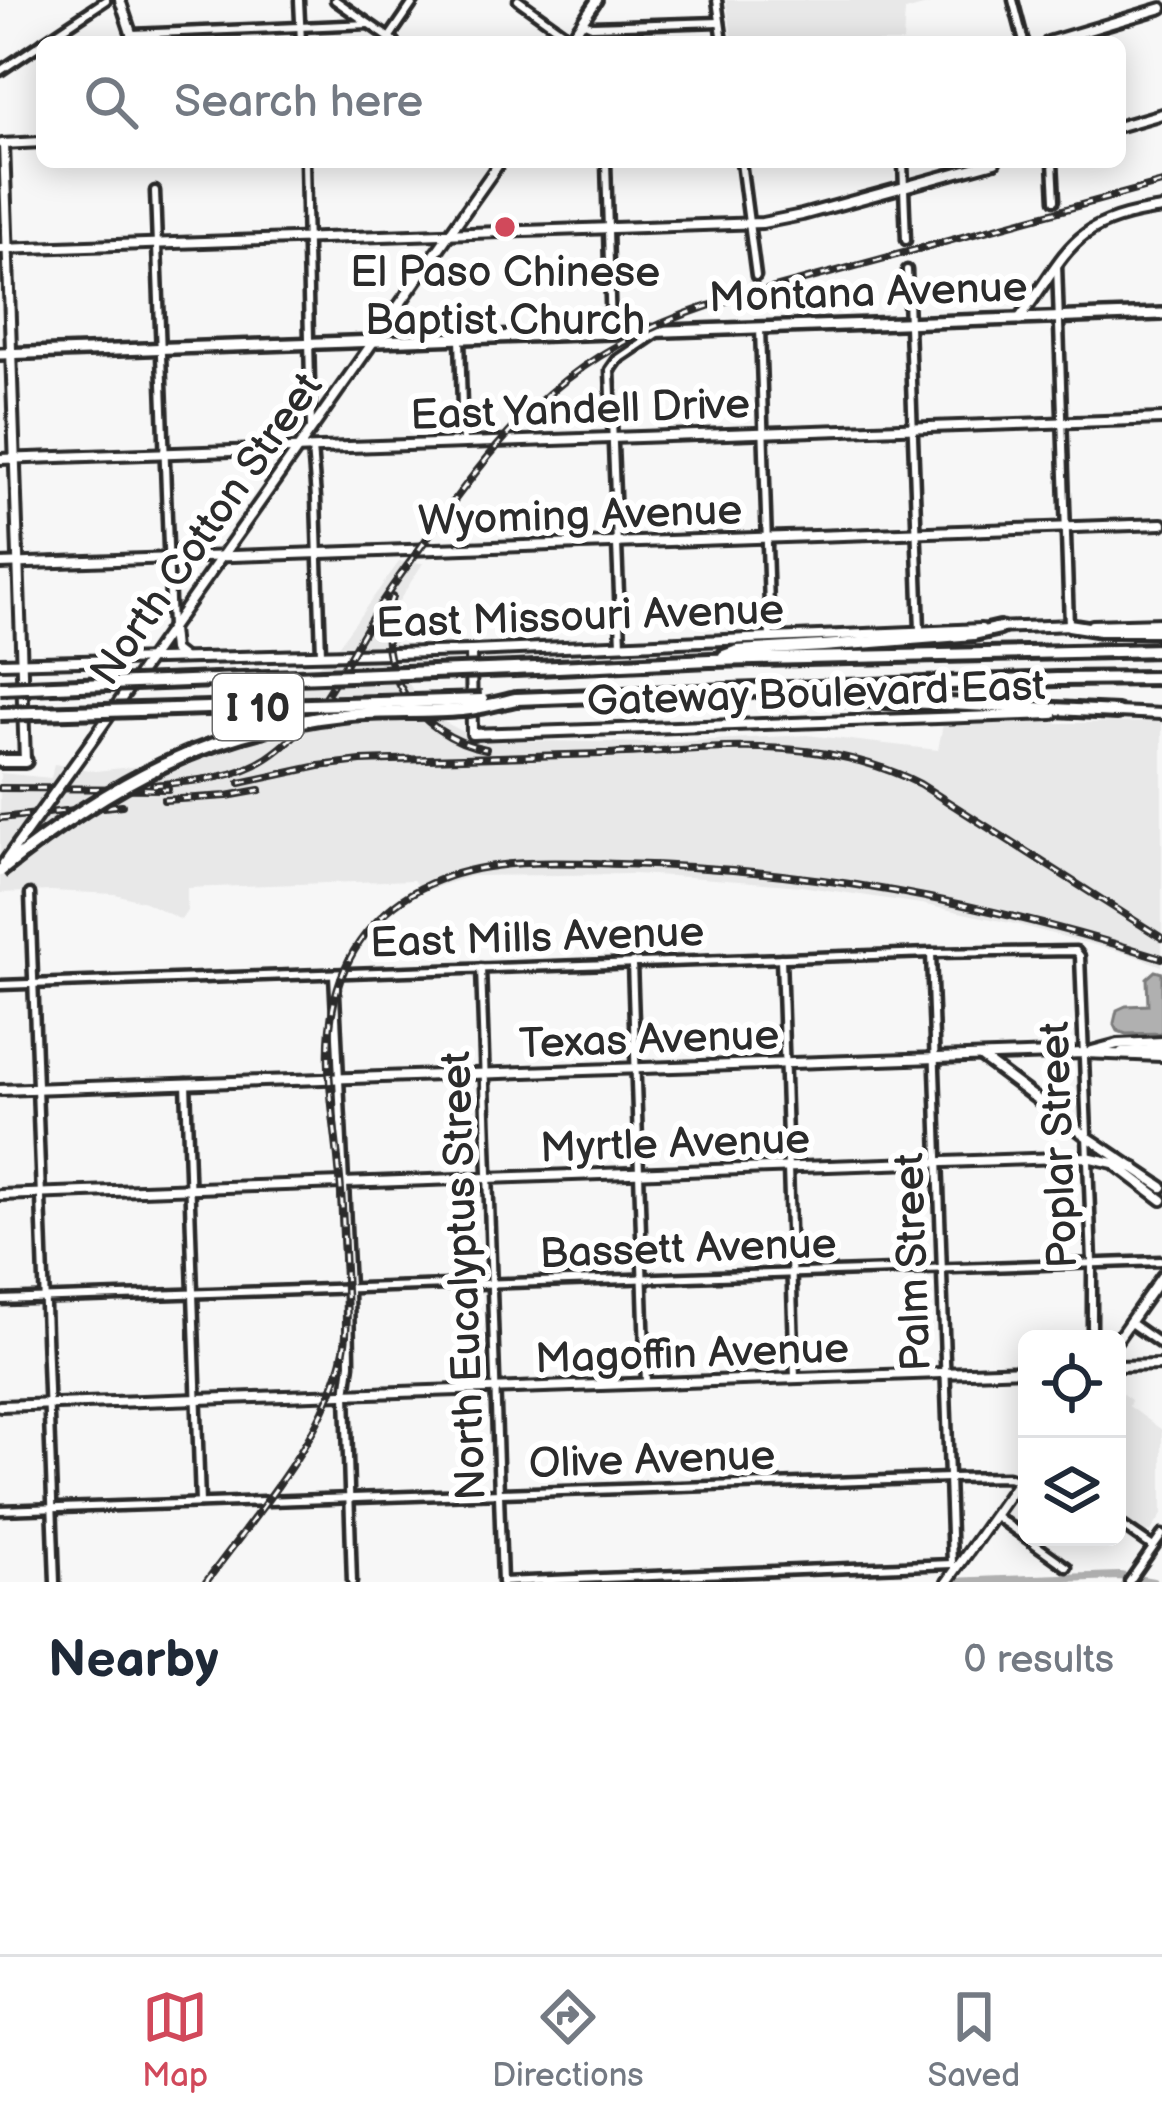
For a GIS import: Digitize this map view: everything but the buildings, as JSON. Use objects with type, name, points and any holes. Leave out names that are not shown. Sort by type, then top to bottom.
[{"type":"highway","points":[[1069,626],[1100,630],[1162,626]]},
{"type":"highway","points":[[710,661],[738,651],[974,634],[1000,628]]},
{"type":"highway","name":"I 10","points":[[0,688],[710,661],[1162,650]]},
{"type":"highway","name":"I 10","points":[[0,714],[1162,678]]},
{"type":"highway","points":[[756,689],[866,700],[1117,712]]},
{"type":"highway","points":[[0,870],[101,796],[148,770],[235,738],[334,716],[463,710],[516,699]]},
{"type":"highway","points":[[0,761],[25,761]]},
{"type":"main road","points":[[120,0],[132,36]]},
{"type":"main road","points":[[572,36],[597,0]]},
{"type":"main road","points":[[1068,36],[1162,8]]},
{"type":"main road","points":[[1126,125],[1162,114]]},
{"type":"main road","points":[[25,761],[15,459],[6,354],[2,144],[36,142]]},
{"type":"main road","name":"North Cotton Street","points":[[0,870],[496,168]]},
{"type":"main road","points":[[4,249],[750,224],[783,220],[974,168]]},
{"type":"main road","points":[[1019,319],[1057,263],[1087,231],[1162,209]]},
{"type":"main road","name":"Montana Avenue","points":[[6,354],[1162,314]]},
{"type":"main road","name":"East Yandell Drive","points":[[0,459],[1162,419]]},
{"type":"main road","points":[[311,427],[312,446]]},
{"type":"main road","name":"Wyoming Avenue","points":[[0,564],[1162,524]]},
{"type":"main road","name":"East Missouri Avenue","points":[[0,663],[471,651],[1069,626]]},
{"type":"main road","points":[[171,628],[173,650],[184,657]]},
{"type":"main road","name":"Gateway Boulevard East","points":[[471,651],[472,734],[1162,714]]},
{"type":"main road","name":"Texas Avenue","points":[[0,1090],[1162,1049]]},
{"type":"main road","points":[[980,1057],[1162,1187]]},
{"type":"main road","points":[[1086,1136],[1162,1201]]},
{"type":"main road","name":"Myrtle Avenue","points":[[0,1195],[1087,1156],[1136,1168]]},
{"type":"main road","points":[[1124,1330],[1162,1276]]},
{"type":"main road","points":[[1126,1366],[1162,1365]]},
{"type":"main road","name":"Magoffin Avenue","points":[[0,1406],[1018,1370]]},
{"type":"main road","points":[[952,1572],[1018,1481]]},
{"type":"street","points":[[51,36],[106,0]]},
{"type":"street","points":[[299,0],[301,36]]},
{"type":"street","points":[[335,0],[386,36]]},
{"type":"street","points":[[394,36],[416,0]]},
{"type":"street","points":[[518,0],[564,36]]},
{"type":"street","points":[[717,0],[722,36]]},
{"type":"street","points":[[1012,0],[1022,36]]},
{"type":"street","points":[[582,22],[592,26],[720,22]]},
{"type":"street","points":[[166,36],[369,24]]},
{"type":"street","points":[[0,70],[36,46]]},
{"type":"street","points":[[305,168],[311,427]]},
{"type":"street","points":[[606,168],[611,332]]},
{"type":"street","points":[[742,168],[756,276]]},
{"type":"street","points":[[902,168],[906,241]]},
{"type":"street","points":[[1053,168],[1055,200]]},
{"type":"street","points":[[154,190],[171,628]]},
{"type":"street","points":[[1057,263],[1069,626]]},
{"type":"street","points":[[907,270],[920,630]]},
{"type":"street","points":[[760,328],[770,638]]},
{"type":"street","points":[[621,644],[612,365],[660,330]]},
{"type":"street","points":[[460,338],[464,442]]},
{"type":"street","points":[[312,446],[321,654]]},
{"type":"street","points":[[30,894],[55,1582]]},
{"type":"street","name":"East Mills Avenue","points":[[0,985],[1076,950]]},
{"type":"street","name":"Poplar Street","points":[[1076,950],[1080,956],[1092,1330]]},
{"type":"street","name":"Palm Street","points":[[931,952],[952,1572]]},
{"type":"street","points":[[781,958],[795,1378]]},
{"type":"street","points":[[632,962],[646,1383]]},
{"type":"street","name":"North Eucalyptus Street","points":[[481,968],[502,1582]]},
{"type":"street","points":[[334,974],[349,1288],[346,1394],[352,1582]]},
{"type":"street","points":[[185,1083],[200,1503]]},
{"type":"street","name":"Bassett Avenue","points":[[0,1300],[1162,1261]]},
{"type":"street","points":[[1130,1322],[1162,1346]]},
{"type":"street","name":"Olive Avenue","points":[[0,1510],[949,1478],[1018,1481]]},
{"type":"street","points":[[994,1515],[1067,1567]]},
{"type":"street","points":[[1126,1528],[1153,1547]]},
{"type":"street","points":[[1129,1582],[1162,1535]]},
{"type":"street","points":[[502,1582],[952,1572]]},
{"type":"shaded area","points":[[726,0],[945,0],[905,11],[903,36],[732,36]]},
{"type":"shaded area","points":[[399,562],[423,563],[397,604],[396,661],[412,689],[439,719],[479,740],[658,743],[807,735],[938,750],[943,724],[1162,722],[1162,966],[1015,924],[921,904],[801,886],[689,877],[471,876],[424,891],[413,880],[187,888],[187,911],[181,920],[115,894],[0,893],[0,773],[51,778],[54,764],[96,771],[182,761],[255,731],[338,646]]},
{"type":"shaded area","points":[[1155,971],[1162,973],[1162,1033],[1118,1031],[1114,1023],[1117,1010],[1148,1005],[1147,978]]},
{"type":"shaded area","points":[[1126,1396],[1131,1400],[1129,1406],[1162,1430],[1162,1515],[1144,1533],[1126,1520]]},
{"type":"waterway","points":[[949,1582],[1120,1576],[1153,1582]]},
{"type":"railway","points":[[153,785],[240,771],[285,745],[315,711],[388,592],[490,455],[549,393],[619,344],[708,306],[1162,183]]},
{"type":"railway","points":[[392,597],[387,648],[404,694],[439,730],[486,749]]},
{"type":"railway","points":[[240,783],[361,761],[724,748],[843,757],[920,784],[1162,938]]},
{"type":"railway","points":[[0,788],[168,789]]},
{"type":"railway","points":[[164,800],[260,790]]},
{"type":"railway","points":[[0,818],[122,805]]},
{"type":"railway","points":[[206,1582],[306,1442],[323,1412],[344,1350],[347,1310],[330,1083],[331,1019],[349,959],[372,926],[403,899],[460,873],[528,863],[759,872],[960,904],[1162,958]]},
{"type":"place","name":"El Paso Chinese Baptist Church","points":[[505,227]]}]
